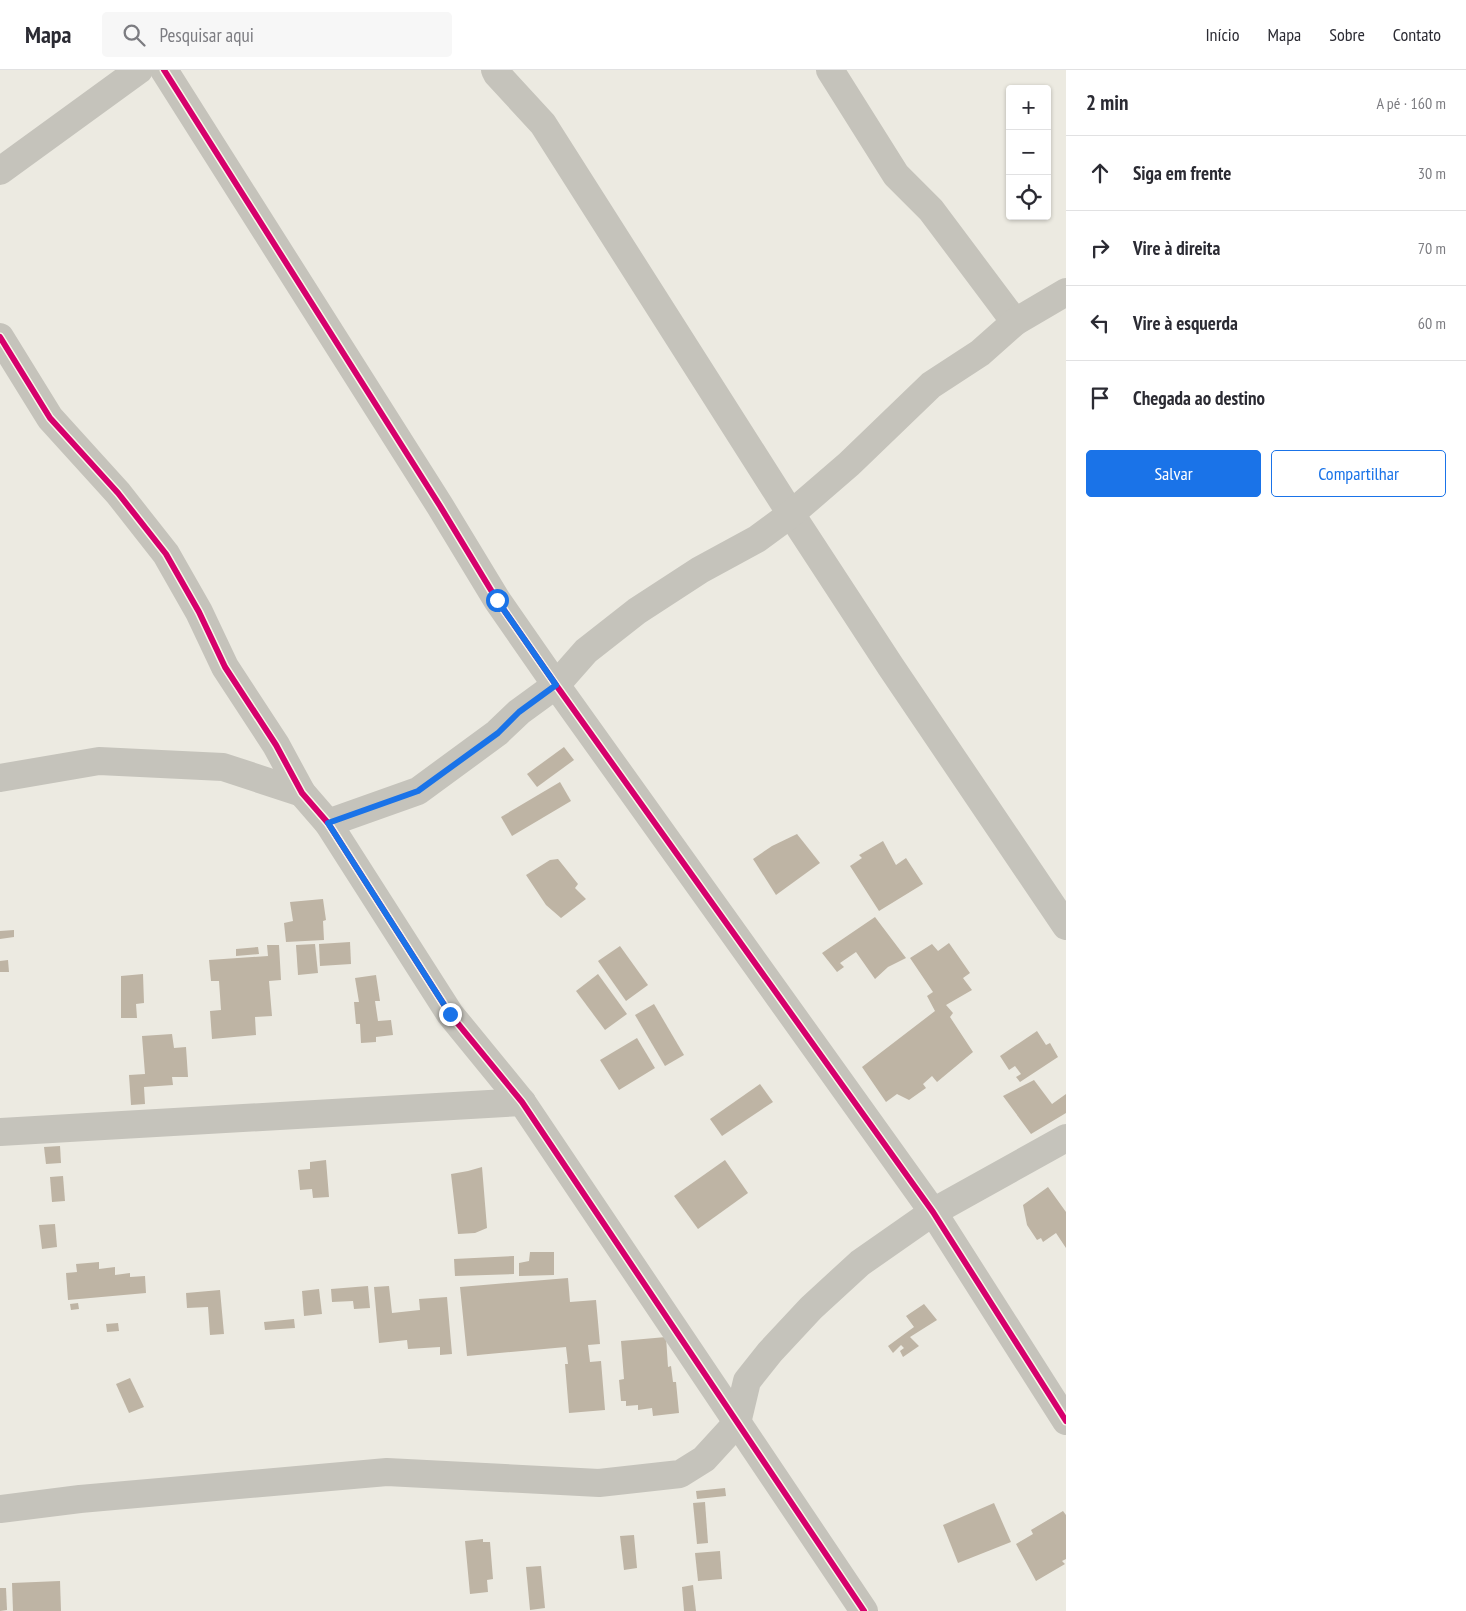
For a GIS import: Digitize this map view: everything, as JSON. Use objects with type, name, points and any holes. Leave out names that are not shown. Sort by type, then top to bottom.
[{"type":"street","points":[[0,171],[139,70]]},
{"type":"street","points":[[164,70],[440,506],[497,600],[933,1212],[1066,1421]]},
{"type":"street","points":[[495,70],[543,124],[790,514],[1066,926]]},
{"type":"street","points":[[830,70],[896,175],[931,210],[1015,322]]},
{"type":"street","points":[[328,823],[418,791],[498,733],[519,712],[556,685],[586,651],[637,611],[700,570],[757,539],[849,464],[931,385],[980,353],[1015,322],[1066,292]]},
{"type":"street","points":[[0,337],[50,418],[118,493],[166,554],[199,612],[225,667],[276,745],[302,794],[328,823],[450,1014],[522,1102],[864,1611]]},
{"type":"street","points":[[0,778],[99,761],[223,767],[302,794]]},
{"type":"street","points":[[0,1132],[522,1102]]},
{"type":"street","points":[[0,1509],[80,1499],[387,1472],[599,1483],[680,1474],[704,1459],[737,1423],[747,1381],[770,1352],[811,1308],[860,1263],[933,1212],[1066,1138]]},
{"type":"building","points":[[564,747],[574,760],[537,787],[527,774]]},
{"type":"building","points":[[560,782],[571,801],[512,836],[501,817]]},
{"type":"building","points":[[797,834],[820,863],[776,895],[753,859],[772,846]]},
{"type":"building","points":[[883,841],[896,865],[906,858],[923,884],[879,911],[850,866],[862,858],[859,855]]},
{"type":"building","points":[[558,859],[578,884],[575,888],[586,899],[561,918],[546,905],[526,875],[550,860]]},
{"type":"building","points":[[323,899],[326,920],[323,921],[324,940],[286,942],[284,923],[293,921],[290,902]]},
{"type":"building","points":[[875,917],[906,958],[888,967],[875,979],[856,952],[840,963],[844,967],[837,972],[822,953]]},
{"type":"building","points":[[14,930],[14,937],[0,939],[0,931]]},
{"type":"building","points":[[350,942],[351,964],[320,966],[319,944]]},
{"type":"building","points":[[949,943],[970,973],[963,978],[972,990],[946,1005],[953,1013],[950,1017],[973,1052],[937,1082],[932,1076],[923,1084],[926,1088],[909,1100],[897,1094],[886,1102],[862,1067],[935,1011],[927,996],[933,992],[910,958],[932,944],[938,951]]},
{"type":"building","points":[[315,944],[318,973],[298,975],[296,945]]},
{"type":"building","points":[[267,945],[279,945],[281,980],[269,981],[272,1016],[255,1017],[256,1035],[212,1039],[210,1011],[221,1010],[219,981],[211,981],[209,960],[268,956]]},
{"type":"building","points":[[620,946],[648,985],[626,1001],[598,961]]},
{"type":"building","points":[[258,947],[259,954],[236,956],[236,949]]},
{"type":"building","points":[[8,960],[9,972],[0,972],[0,961]]},
{"type":"building","points":[[143,974],[144,1003],[136,1004],[137,1018],[121,1018],[121,976]]},
{"type":"building","points":[[598,974],[627,1014],[605,1030],[576,991]]},
{"type":"building","points":[[376,975],[380,1001],[375,1001],[378,1021],[391,1020],[393,1035],[376,1037],[376,1042],[361,1043],[360,1024],[356,1024],[354,1002],[359,1002],[355,978]]},
{"type":"building","points":[[654,1004],[684,1055],[665,1066],[635,1015]]},
{"type":"building","points":[[1037,1031],[1046,1045],[1050,1043],[1058,1057],[1020,1082],[1016,1077],[1021,1074],[1015,1066],[1009,1070],[1000,1056]]},
{"type":"building","points":[[172,1034],[174,1048],[186,1047],[188,1077],[172,1077],[173,1085],[144,1087],[145,1104],[131,1105],[129,1075],[145,1074],[142,1036]]},
{"type":"building","points":[[637,1038],[655,1068],[619,1090],[600,1060]]},
{"type":"building","points":[[1034,1080],[1052,1104],[1066,1094],[1066,1113],[1031,1134],[1003,1096]]},
{"type":"building","points":[[760,1084],[773,1102],[722,1136],[710,1119]]},
{"type":"building","points":[[60,1146],[61,1163],[46,1164],[44,1147]]},
{"type":"building","points":[[326,1160],[329,1197],[313,1198],[312,1189],[300,1190],[298,1170],[310,1169],[310,1162]]},
{"type":"building","points":[[725,1160],[748,1193],[698,1229],[674,1196]]},
{"type":"building","points":[[482,1167],[487,1228],[475,1233],[458,1234],[451,1174]]},
{"type":"building","points":[[63,1176],[65,1201],[52,1202],[50,1177]]},
{"type":"building","points":[[1048,1187],[1066,1212],[1066,1248],[1056,1233],[1043,1242],[1041,1238],[1037,1240],[1027,1225],[1023,1205]]},
{"type":"building","points":[[55,1224],[57,1247],[42,1249],[39,1225]]},
{"type":"building","points":[[530,1252],[554,1252],[554,1275],[519,1276],[519,1263],[529,1261]]},
{"type":"building","points":[[514,1256],[514,1274],[455,1276],[454,1259]]},
{"type":"building","points":[[99,1262],[99,1269],[115,1267],[115,1275],[130,1273],[130,1277],[145,1276],[146,1293],[68,1300],[66,1273],[77,1272],[76,1264]]},
{"type":"building","points":[[568,1278],[570,1302],[596,1300],[600,1344],[588,1345],[590,1362],[601,1361],[605,1410],[569,1413],[565,1364],[568,1364],[566,1347],[467,1356],[460,1287]]},
{"type":"building","points":[[368,1286],[370,1308],[354,1309],[353,1301],[332,1302],[331,1289]]},
{"type":"building","points":[[389,1286],[392,1313],[420,1310],[419,1299],[447,1297],[452,1354],[440,1355],[440,1347],[408,1349],[407,1340],[379,1343],[374,1287]]},
{"type":"building","points":[[319,1289],[322,1314],[304,1316],[302,1291]]},
{"type":"building","points":[[220,1290],[224,1334],[210,1335],[208,1307],[187,1308],[186,1293]]},
{"type":"building","points":[[78,1303],[79,1309],[71,1310],[70,1304]]},
{"type":"building","points":[[924,1304],[937,1320],[910,1337],[919,1346],[903,1357],[900,1351],[904,1348],[901,1345],[893,1353],[888,1346],[914,1327],[906,1316]]},
{"type":"building","points":[[294,1319],[295,1328],[265,1330],[264,1322]]},
{"type":"building","points":[[118,1323],[119,1331],[107,1332],[106,1324]]},
{"type":"building","points":[[666,1337],[668,1367],[671,1366],[673,1382],[676,1382],[679,1413],[653,1416],[652,1408],[638,1410],[638,1405],[626,1406],[626,1401],[621,1401],[619,1380],[624,1379],[621,1341]]},
{"type":"building","points":[[130,1378],[144,1407],[129,1413],[116,1384]]},
{"type":"building","points":[[725,1488],[726,1496],[697,1499],[696,1491]]},
{"type":"building","points":[[705,1502],[708,1543],[697,1544],[693,1503]]},
{"type":"building","points":[[994,1503],[1011,1542],[958,1563],[943,1525]]},
{"type":"building","points":[[1063,1511],[1066,1515],[1066,1559],[1062,1561],[1065,1564],[1036,1581],[1016,1544],[1033,1534],[1031,1530]]},
{"type":"building","points":[[634,1535],[637,1568],[624,1570],[620,1536]]},
{"type":"building","points":[[483,1539],[483,1542],[490,1542],[493,1579],[487,1580],[488,1592],[470,1594],[465,1541]]},
{"type":"building","points":[[720,1551],[722,1579],[698,1581],[695,1553]]},
{"type":"building","points":[[541,1566],[545,1608],[530,1610],[526,1567]]},
{"type":"building","points":[[60,1581],[61,1611],[13,1611],[12,1583]]},
{"type":"building","points":[[693,1585],[696,1611],[684,1611],[682,1587]]},
{"type":"building","points":[[0,1588],[6,1588],[7,1610],[0,1611]]},
{"type":"cycle path","points":[[164,70],[440,506],[497,600],[933,1212],[1066,1421]]},
{"type":"cycle path","points":[[0,337],[50,418],[118,493],[166,554],[199,612],[225,667],[276,745],[302,793],[328,823],[450,1014],[522,1102],[864,1611]]},
{"type":"route","points":[[450,1014],[328,823],[371,806],[418,791],[498,733],[519,712],[556,685],[497,600]]}]
